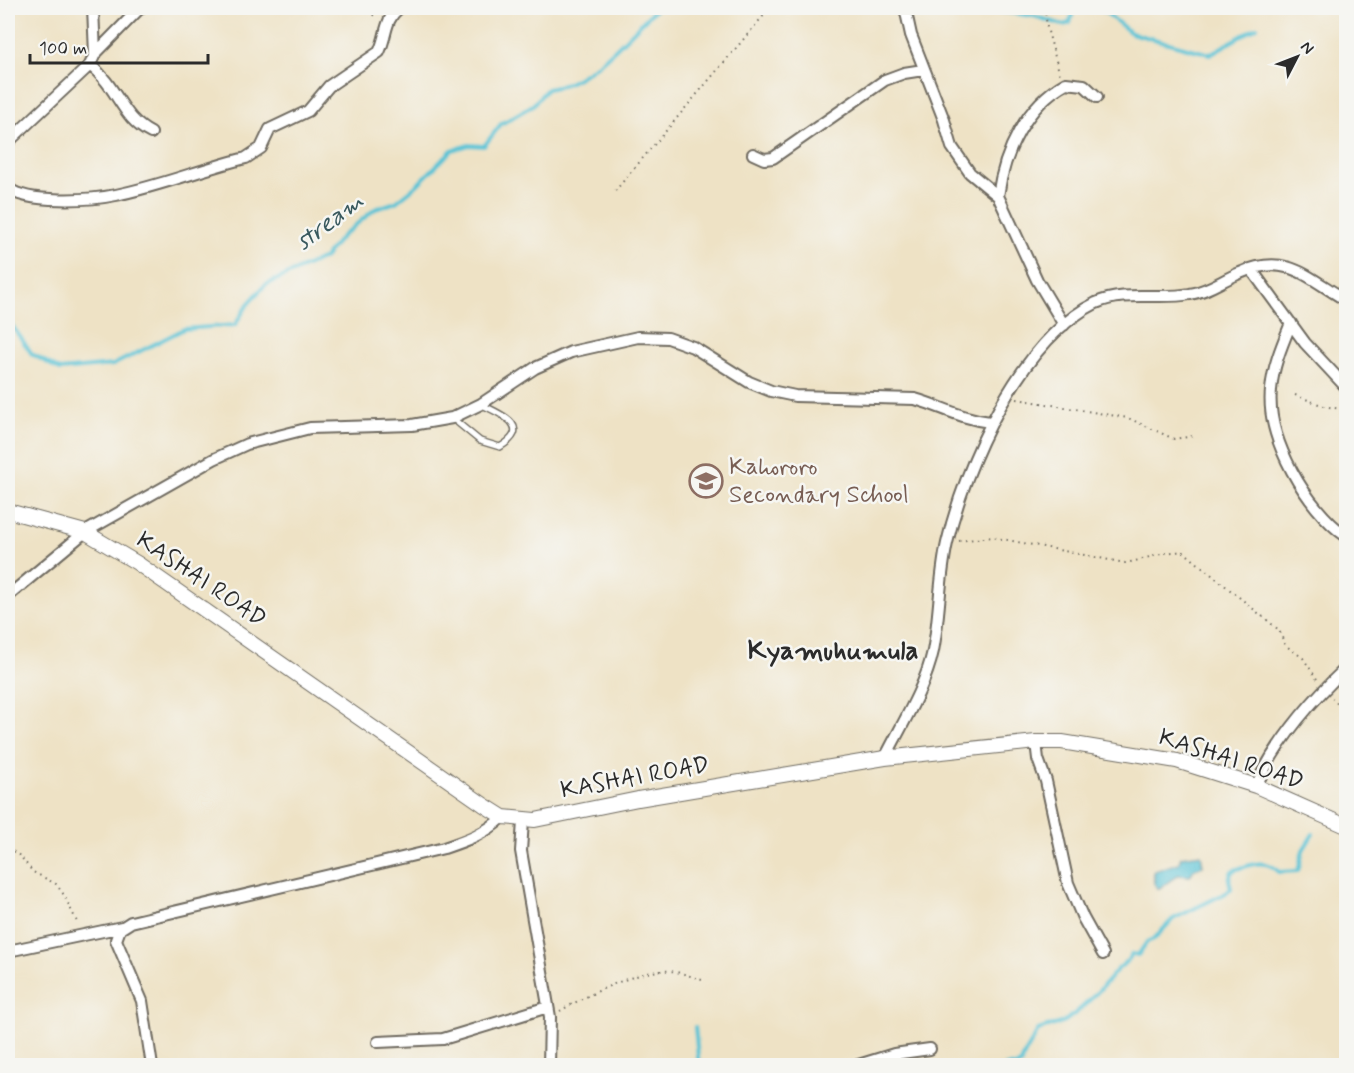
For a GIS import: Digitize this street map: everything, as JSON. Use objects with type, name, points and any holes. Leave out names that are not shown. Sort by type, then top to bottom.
[{"type":"street","points":[[93,8],[92,60],[113,87],[134,122],[151,133]]},
{"type":"street","points":[[8,142],[92,60],[140,8]]},
{"type":"street","points":[[8,188],[23,197],[37,199],[117,195],[246,158],[261,148],[270,129],[308,111],[329,86],[379,52],[388,21],[399,8]]},
{"type":"street","points":[[905,8],[910,36],[958,159],[970,173],[998,196],[1036,280],[1064,325]]},
{"type":"street","points":[[753,154],[764,159],[773,158],[885,80],[904,73],[923,70]]},
{"type":"street","points":[[998,196],[1001,180],[1022,126],[1034,108],[1066,83],[1084,85],[1097,97]]},
{"type":"street","points":[[885,758],[915,698],[933,652],[947,543],[963,488],[990,422],[1029,366],[1064,325],[1079,313],[1109,298],[1189,295],[1210,289],[1251,269],[1270,264],[1283,265],[1308,275],[1347,300]]},
{"type":"street","points":[[1251,269],[1315,355],[1347,387]]},
{"type":"street","points":[[1291,323],[1277,358],[1270,391],[1277,438],[1306,497],[1332,526],[1347,536]]},
{"type":"street","points":[[8,596],[85,532],[214,459],[272,436],[310,428],[412,425],[452,418],[481,404],[535,368],[571,351],[638,336],[668,338],[693,347],[749,382],[771,391],[795,396],[915,399],[934,404],[957,416],[990,422]]},
{"type":"street","name":"KASHAI ROAD","points":[[8,511],[85,532],[147,569],[503,817],[523,820],[885,758],[1036,742],[1107,748],[1177,761],[1256,786],[1347,826]]},
{"type":"street","points":[[1256,786],[1272,755],[1324,688],[1347,668]]},
{"type":"street","points":[[1036,742],[1038,759],[1046,781],[1068,883],[1083,918],[1103,954]]},
{"type":"street","points":[[8,951],[122,927],[131,922],[444,848],[487,832],[503,817]]},
{"type":"street","points":[[523,820],[521,851],[549,1012],[549,1065]]},
{"type":"street","points":[[122,927],[116,940],[142,1001],[152,1065]]},
{"type":"street","points":[[378,1042],[442,1039],[549,1012]]},
{"type":"street","points":[[855,1065],[894,1054],[930,1049]]},
{"type":"lane","points":[[452,418],[480,441],[500,447],[512,437],[515,429],[512,420],[505,414],[481,404]]},
{"type":"path","points":[[356,8],[388,21]]},
{"type":"path","points":[[615,191],[770,8]]},
{"type":"path","points":[[1045,8],[1047,28],[1059,69],[1060,87]]},
{"type":"path","points":[[1295,395],[1324,406],[1347,410]]},
{"type":"path","points":[[1006,398],[1123,417],[1174,439],[1194,436]]},
{"type":"path","points":[[947,543],[992,537],[1125,563],[1145,560],[1165,553],[1184,552],[1279,630],[1285,645],[1303,658],[1324,688],[1347,713]]},
{"type":"path","points":[[8,849],[20,856],[33,872],[56,884],[62,891],[82,934]]},
{"type":"path","points":[[549,1012],[655,972],[670,971],[702,980]]},
{"type":"water","points":[[1201,854],[1203,866],[1194,869],[1190,876],[1178,875],[1158,889],[1154,883],[1154,871],[1179,863],[1181,857]]},
{"type":"waterway","name":"stream","points":[[8,320],[32,354],[60,370],[113,365],[184,329],[235,325],[248,304],[265,285],[324,258],[341,237],[375,209],[396,202],[416,186],[452,150],[469,145],[484,146],[501,124],[533,105],[547,89],[578,78],[607,57],[657,8]]},
{"type":"waterway","name":"stream","points":[[974,8],[1034,16],[1063,25],[1070,23],[1074,8]]},
{"type":"waterway","name":"stream","points":[[1100,8],[1131,33],[1210,54],[1257,27]]},
{"type":"waterway","points":[[1016,1066],[1021,1064],[1038,1030],[1059,1024],[1079,1010],[1132,954],[1138,955],[1147,942],[1154,939],[1173,919],[1231,889],[1229,879],[1232,871],[1257,864],[1269,865],[1279,872],[1298,871],[1303,850],[1313,834]]},
{"type":"waterway","points":[[695,1027],[699,1066]]},
{"type":"waterway","points":[[1006,1066],[1015,1066]]},
{"type":"place","name":"Kahororo Secondary School","points":[[706,481]]},
{"type":"district","name":"Kyamuhumula","points":[[833,651]]}]
